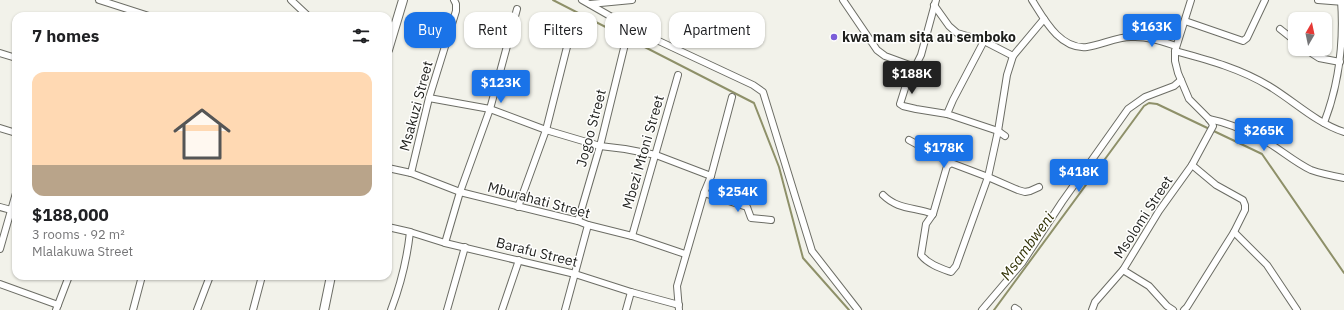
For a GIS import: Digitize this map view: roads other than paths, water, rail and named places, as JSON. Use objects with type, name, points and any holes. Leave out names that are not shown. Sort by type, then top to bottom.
[{"type":"street","points":[[99,0],[136,12]]},
{"type":"street","points":[[291,0],[304,12]]},
{"type":"street","points":[[392,37],[403,0]]},
{"type":"street","name":"Msakuzi Street","points":[[412,173],[429,98],[456,11],[456,4],[454,0]]},
{"type":"street","points":[[582,0],[590,4],[605,16]]},
{"type":"street","points":[[590,4],[632,0]]},
{"type":"street","points":[[843,0],[877,50],[885,56],[915,67]]},
{"type":"street","points":[[1032,0],[1044,19],[1059,38],[1072,46],[1086,47],[1130,37],[1147,38],[1237,69],[1269,86],[1324,123],[1344,132]]},
{"type":"street","points":[[1191,0],[1185,22],[1175,48],[1175,61],[1189,99],[1209,119],[1222,121],[1258,137],[1289,158],[1321,174],[1344,178]]},
{"type":"street","points":[[1185,22],[1244,41],[1247,38],[1265,0]]},
{"type":"street","points":[[1318,0],[1342,2],[1340,62],[1334,94],[1324,123]]},
{"type":"street","points":[[935,3],[921,55],[900,104],[916,109],[947,114],[998,131],[1005,136]]},
{"type":"street","points":[[935,3],[953,30],[957,33],[984,41],[1013,56]]},
{"type":"street","points":[[445,243],[460,192],[490,109],[518,9]]},
{"type":"street","points":[[951,163],[947,166],[933,214],[926,224],[921,255],[925,260],[951,272],[956,266],[988,177],[998,131],[1007,75],[1013,56],[1044,19]]},
{"type":"street","points":[[1280,29],[1288,35]]},
{"type":"street","points":[[947,114],[984,41]]},
{"type":"street","points":[[661,47],[753,85],[763,92],[812,251],[858,310]]},
{"type":"street","points":[[518,207],[546,130],[567,48]]},
{"type":"street","name":"Jogoo Street","points":[[578,221],[600,146],[624,48]]},
{"type":"street","points":[[0,53],[12,57]]},
{"type":"street","points":[[1316,56],[1323,60],[1340,62]]},
{"type":"street","name":"Mbezi Mtoni Street","points":[[632,236],[678,75]]},
{"type":"street","points":[[982,310],[1022,262],[1062,202],[1128,109],[1145,96],[1174,86],[1181,80]]},
{"type":"street","points":[[679,308],[677,286],[685,254],[704,193],[711,176],[732,97]]},
{"type":"street","points":[[429,98],[490,109],[546,130],[600,146],[656,155],[711,176]]},
{"type":"street","name":"Msolomi Street","points":[[1092,310],[1095,302],[1123,270],[1159,211],[1192,165],[1213,126],[1209,119]]},
{"type":"street","points":[[0,128],[12,132]]},
{"type":"street","points":[[910,140],[951,163],[1018,190],[1025,192],[1039,187]]},
{"type":"street","points":[[1184,310],[1234,232],[1245,205],[1243,200],[1216,186],[1192,165]]},
{"type":"street","name":"Mburahati Street","points":[[392,169],[412,173],[460,192],[578,221],[632,236],[685,254]]},
{"type":"street","points":[[704,193],[747,207],[752,218],[771,220]]},
{"type":"street","points":[[883,195],[899,206],[933,214]]},
{"type":"street","points":[[0,249],[12,204]]},
{"type":"street","points":[[0,207],[10,210]]},
{"type":"street","points":[[565,310],[588,225]]},
{"type":"street","name":"Barafu Street","points":[[392,228],[445,243],[575,274],[679,308]]},
{"type":"street","points":[[391,310],[400,288],[407,257],[410,232]]},
{"type":"street","points":[[1234,232],[1267,265],[1297,310]]},
{"type":"street","points":[[447,310],[465,247]]},
{"type":"street","points":[[502,310],[519,260]]},
{"type":"street","points":[[1123,270],[1149,286],[1167,306],[1173,310]]},
{"type":"street","points":[[0,284],[57,307],[67,280]]},
{"type":"street","points":[[133,310],[141,280]]},
{"type":"street","points":[[197,310],[208,280]]},
{"type":"street","points":[[252,310],[261,280]]},
{"type":"street","points":[[324,310],[330,280]]},
{"type":"street","points":[[626,310],[631,292]]},
{"type":"waterway","name":"Msambweni","points":[[553,0],[754,103],[779,167],[803,258],[849,310]]},
{"type":"waterway","name":"Msambweni","points":[[994,310],[1144,106],[1149,103],[1157,104],[1262,154],[1344,273]]},
{"type":"place","name":"kwa mam sita au semboko","points":[[834,37]]}]
